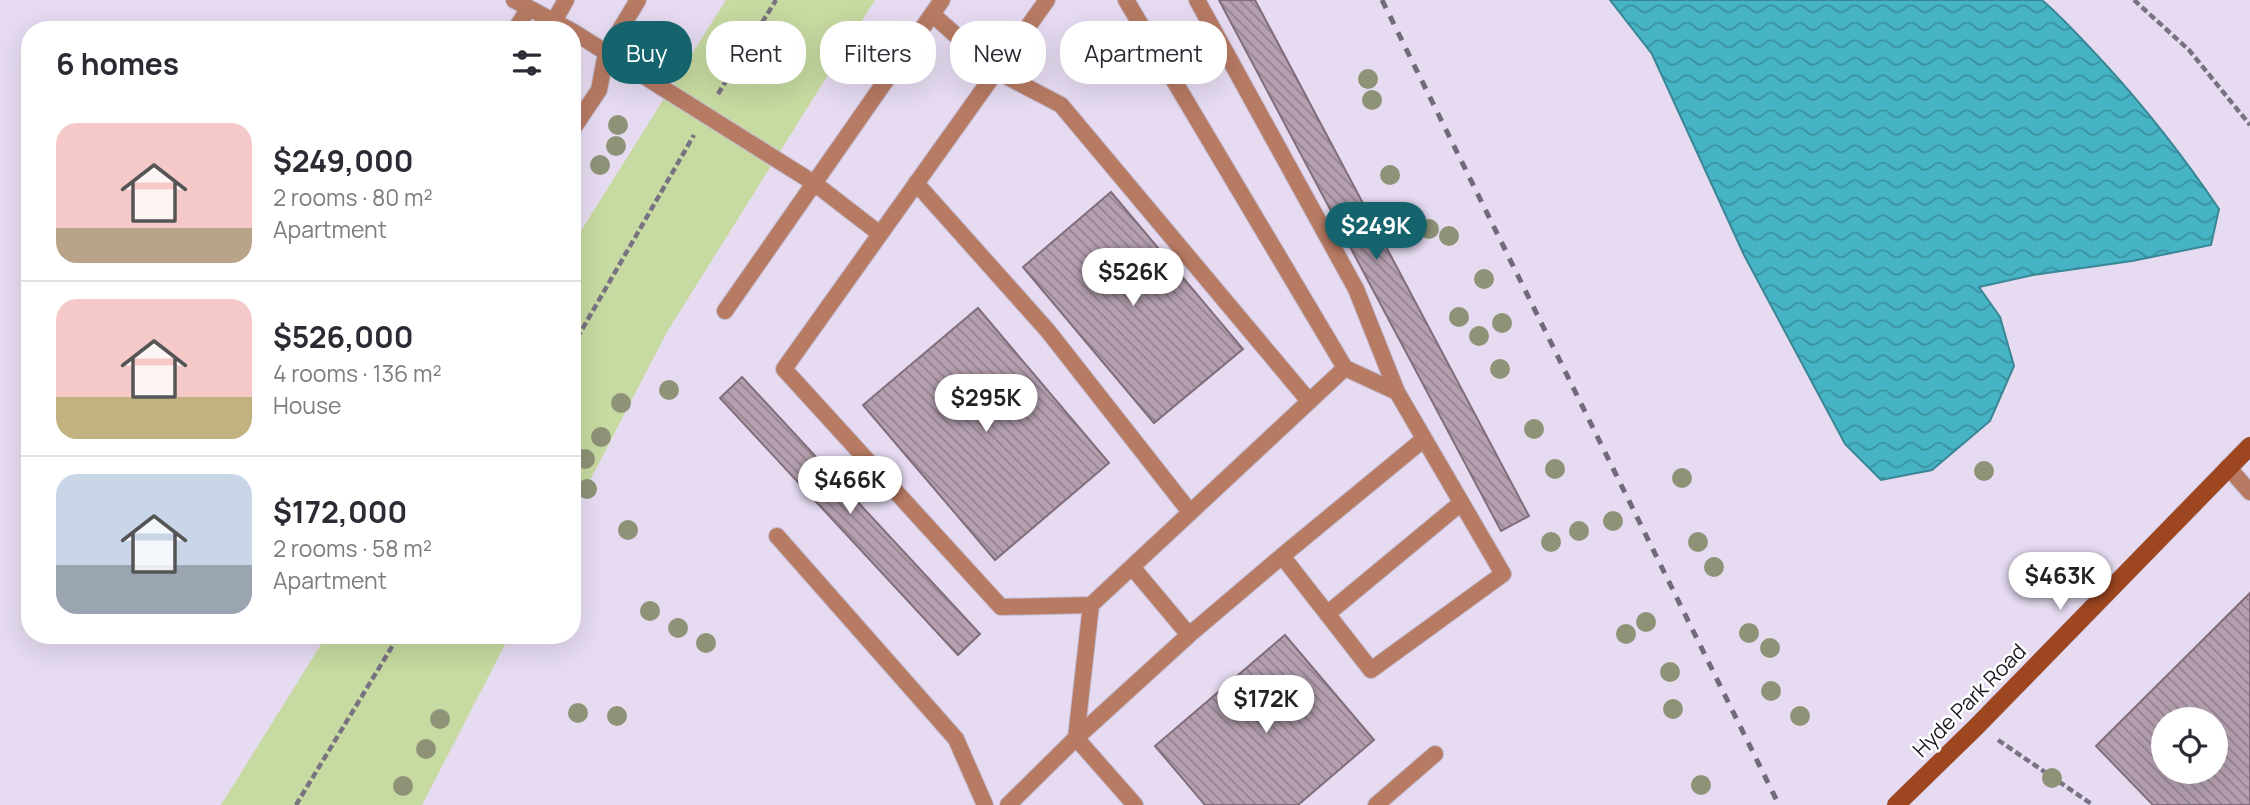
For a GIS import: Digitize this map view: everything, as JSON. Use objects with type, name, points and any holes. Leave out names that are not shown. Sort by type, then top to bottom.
[{"type":"main road","name":"Hyde Park Road","points":[[1896,805],[1976,727],[2250,446]]},
{"type":"lane","points":[[514,0],[554,21],[566,0]]},
{"type":"lane","points":[[625,21],[638,0]]},
{"type":"lane","points":[[725,310],[942,0]]},
{"type":"lane","points":[[1032,21],[1047,0]]},
{"type":"lane","points":[[1126,0],[1345,368],[1397,392]]},
{"type":"lane","points":[[1198,0],[1356,289],[1397,392],[1503,574],[1371,670],[1282,556]]},
{"type":"lane","points":[[521,21],[529,8]]},
{"type":"lane","points":[[932,14],[950,30]]},
{"type":"lane","points":[[581,37],[602,50]]},
{"type":"lane","points":[[581,117],[599,90],[602,74]]},
{"type":"lane","points":[[656,84],[814,183],[880,234]]},
{"type":"lane","points":[[987,84],[784,369],[1001,607],[1091,605]]},
{"type":"lane","points":[[1020,84],[1061,104],[1309,401]]},
{"type":"lane","points":[[916,183],[1048,331],[1190,512]]},
{"type":"lane","points":[[1135,805],[1076,738],[1091,605],[1345,368]]},
{"type":"lane","points":[[1008,805],[1076,738],[1189,635],[1424,439]]},
{"type":"lane","points":[[2228,467],[2250,492]]},
{"type":"lane","points":[[1327,614],[1461,503]]},
{"type":"lane","points":[[777,536],[956,739],[985,805]]},
{"type":"lane","points":[[1132,567],[1189,635]]},
{"type":"lane","points":[[1376,805],[1435,754]]},
{"type":"path","points":[[581,331],[776,0]]},
{"type":"path","points":[[2134,0],[2189,50],[2250,125]]},
{"type":"path","points":[[296,805],[394,644]]},
{"type":"path","points":[[1976,727],[2022,755],[2093,805]]},
{"type":"green space","points":[[726,0],[875,0],[862,21],[820,21],[820,84],[822,84],[667,332],[581,498],[581,231],[673,84],[692,84],[692,54],[706,32],[706,84],[806,84],[806,21],[713,21]]},
{"type":"green space","points":[[321,644],[505,644],[422,805],[221,805]]},
{"type":"water","points":[[1610,0],[2042,0],[2083,40],[2137,100],[2206,190],[2219,209],[2211,245],[2132,261],[2033,275],[1979,287],[2000,317],[2014,366],[1990,421],[1932,470],[1881,480],[1845,444],[1744,255],[1652,54]]},
{"type":"building","points":[[1219,0],[1255,0],[1529,516],[1501,531]]},
{"type":"building","points":[[1111,192],[1243,349],[1154,423],[1023,267]]},
{"type":"building","points":[[978,308],[1109,463],[995,560],[863,405]]},
{"type":"building","points":[[742,377],[980,634],[958,655],[720,398]]},
{"type":"building","points":[[2250,593],[2250,805],[2153,805],[2096,746]]},
{"type":"building","points":[[1285,635],[1374,740],[1298,805],[1205,805],[1155,746]]},
{"type":"railway","points":[[1382,0],[1779,805]]}]
